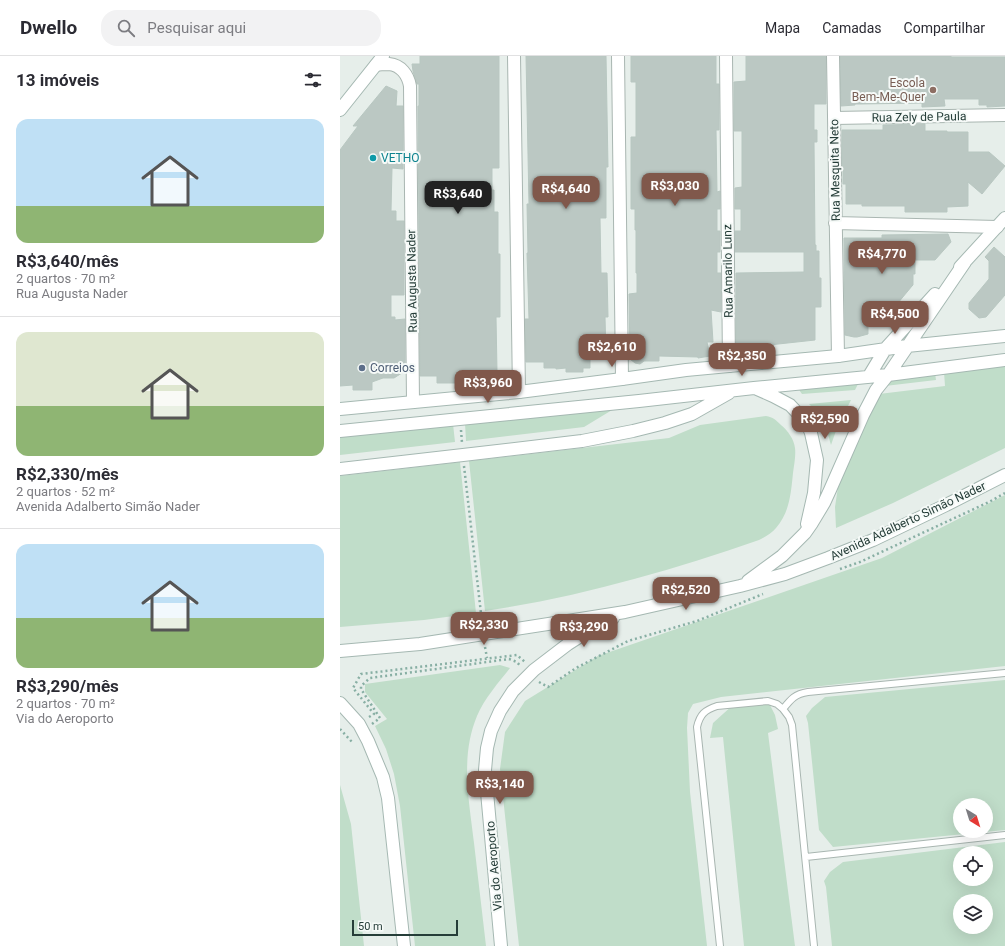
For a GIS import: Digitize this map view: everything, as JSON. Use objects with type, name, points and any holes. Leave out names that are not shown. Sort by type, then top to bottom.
[{"type":"street","points":[[514,56],[518,392]]},
{"type":"street","points":[[618,56],[622,379]]},
{"type":"street","name":"Rua Amarilo Lunz","points":[[726,56],[730,366]]},
{"type":"street","name":"Rua Mesquita Neto","points":[[833,56],[838,356]]},
{"type":"street","points":[[340,110],[380,60]]},
{"type":"street","name":"Rua Augusta Nader","points":[[380,60],[399,67],[405,72],[410,86],[413,402]]},
{"type":"street","name":"Rua Zely de Paula","points":[[834,118],[1005,115]]},
{"type":"street","points":[[835,223],[1002,220]]},
{"type":"street","points":[[870,376],[886,348],[1002,220]]},
{"type":"street","points":[[740,586],[782,556],[805,533],[824,503],[863,415],[876,390],[888,375],[965,262]]},
{"type":"street","points":[[340,409],[518,392],[686,370],[838,356],[886,348],[1005,336]]},
{"type":"street","points":[[340,431],[888,375],[1005,360]]},
{"type":"street","points":[[754,388],[790,405],[806,423],[811,433],[817,460],[814,493],[805,533]]},
{"type":"street","points":[[340,469],[463,456],[582,441],[639,430],[692,414],[734,390]]},
{"type":"street","name":"Avenida Adalberto Simão Nader","points":[[340,651],[420,644],[626,612],[740,586],[785,574],[874,540],[1005,475]]},
{"type":"street","name":"Via do Aeroporto","points":[[501,946],[485,770],[487,748],[491,730],[500,711],[513,691],[531,673],[568,644],[593,628],[626,612]]},
{"type":"street","points":[[340,703],[359,724],[383,777],[388,798],[404,946]]},
{"type":"lane","points":[[783,709],[794,697],[801,693],[1005,673]]},
{"type":"lane","points":[[720,946],[697,727],[699,719],[709,708],[768,701],[783,709],[789,717],[792,725],[814,946]]},
{"type":"lane","points":[[806,857],[1005,835]]},
{"type":"path","points":[[460,419],[483,634],[487,658]]},
{"type":"path","points":[[837,570],[860,562],[989,502],[1005,493]]},
{"type":"path","points":[[380,718],[361,689],[361,686],[370,678],[509,659],[517,662],[548,687],[576,668],[628,641],[697,621],[769,592]]},
{"type":"path","points":[[359,724],[374,714],[354,688],[361,674],[517,655],[531,673]]},
{"type":"path","points":[[340,729],[351,740]]},
{"type":"green space","points":[[1005,366],[1005,448],[893,503],[836,528],[835,507],[838,487],[860,426],[879,394],[945,386],[944,372]]},
{"type":"green space","points":[[935,373],[936,380],[885,386],[891,378]]},
{"type":"green space","points":[[859,382],[855,390],[802,394],[797,387]]},
{"type":"green space","points":[[851,400],[837,428],[831,445],[823,422],[809,404]]},
{"type":"green space","points":[[617,407],[584,427],[466,441],[465,423]]},
{"type":"green space","points":[[766,416],[776,420],[784,427],[792,438],[795,451],[795,460],[787,509],[781,522],[768,535],[759,540],[726,551],[624,582],[590,591],[485,611],[469,461],[669,438],[700,425]]},
{"type":"green space","points":[[453,424],[455,442],[340,455],[340,437]]},
{"type":"green space","points":[[460,462],[476,613],[424,620],[340,627],[340,476]]},
{"type":"green space","points":[[1005,495],[1005,666],[721,697],[693,704],[688,713],[687,728],[690,792],[707,946],[519,946],[500,769],[505,732],[525,701],[598,656],[882,558]]},
{"type":"green space","points":[[500,665],[510,668],[488,697],[477,716],[472,731],[467,763],[468,795],[486,946],[415,946],[400,806],[394,774],[386,749],[375,726],[387,719],[365,692],[365,684]]},
{"type":"green space","points":[[1005,680],[1005,830],[993,831],[993,798],[953,798],[953,835],[833,847],[819,830],[806,716],[812,708],[825,697]]},
{"type":"green space","points":[[768,701],[775,715],[778,729],[768,733],[795,946],[744,946],[723,737],[710,738],[713,723],[734,704]]},
{"type":"green space","points":[[340,785],[351,824],[364,946],[340,946]]},
{"type":"green space","points":[[1005,842],[1005,946],[832,946],[826,887],[824,881],[830,872],[843,862],[953,848],[953,886],[993,886],[993,846],[973,846]]},
{"type":"building","points":[[420,56],[499,56],[499,168],[492,168],[494,212],[498,212],[498,254],[500,254],[500,317],[496,317],[497,372],[478,373],[478,377],[457,378],[457,383],[437,383],[437,376],[420,376],[419,84],[417,84],[412,64],[420,64]]},
{"type":"building","points":[[526,56],[606,56],[608,167],[606,167],[606,218],[600,218],[601,273],[607,273],[608,317],[605,317],[606,355],[590,355],[590,368],[583,368],[583,372],[566,372],[566,368],[544,368],[544,362],[526,362],[525,319],[529,319],[527,204],[529,204]]},
{"type":"building","points":[[631,56],[716,56],[716,84],[719,84],[719,130],[716,130],[717,192],[720,191],[720,209],[717,209],[717,231],[720,231],[720,252],[717,252],[717,273],[721,273],[721,312],[711,310],[713,342],[707,342],[710,356],[698,358],[659,356],[659,361],[644,361],[640,364],[635,363],[630,359],[629,294],[637,293],[635,209],[631,209],[631,137],[636,137],[636,82],[631,82]]},
{"type":"building","points":[[746,56],[826,56],[826,104],[814,104],[814,130],[817,130],[817,142],[814,142],[815,245],[816,251],[819,251],[819,278],[821,278],[821,307],[815,307],[815,340],[769,345],[736,345],[736,273],[804,272],[804,252],[735,252],[735,231],[741,231],[741,209],[735,209],[735,188],[742,187],[742,131],[734,131],[734,82],[746,81]]},
{"type":"building","points":[[840,56],[1005,57],[1005,106],[987,107],[987,105],[979,105],[979,99],[944,99],[945,106],[922,107],[922,103],[855,104],[841,106]]},
{"type":"building","points":[[386,86],[397,91],[396,106],[403,106],[403,169],[392,168],[391,211],[396,211],[396,221],[404,221],[404,295],[391,295],[391,317],[395,317],[395,320],[405,319],[405,371],[394,378],[383,378],[372,382],[372,390],[353,390],[353,385],[340,386],[340,150],[358,126],[353,126]]},
{"type":"building","points":[[925,124],[925,131],[968,132],[968,152],[989,152],[1005,166],[982,194],[968,182],[968,206],[947,207],[947,212],[905,212],[905,206],[862,206],[862,204],[846,204],[846,184],[843,184],[842,169],[842,130],[883,130],[883,125]]},
{"type":"building","points":[[948,234],[951,242],[935,260],[915,260],[913,285],[883,321],[868,322],[868,334],[857,337],[845,335],[844,238],[882,238],[882,235]]},
{"type":"building","points":[[994,247],[1005,257],[1005,295],[986,317],[979,318],[969,309],[969,303],[989,279],[989,261],[985,257]]},
{"type":"place","name":"Escola Bem-Me-Quer","points":[[933,90]]},
{"type":"place","name":"VETHO","points":[[373,158]]},
{"type":"place","name":"Correios","points":[[362,368]]}]
